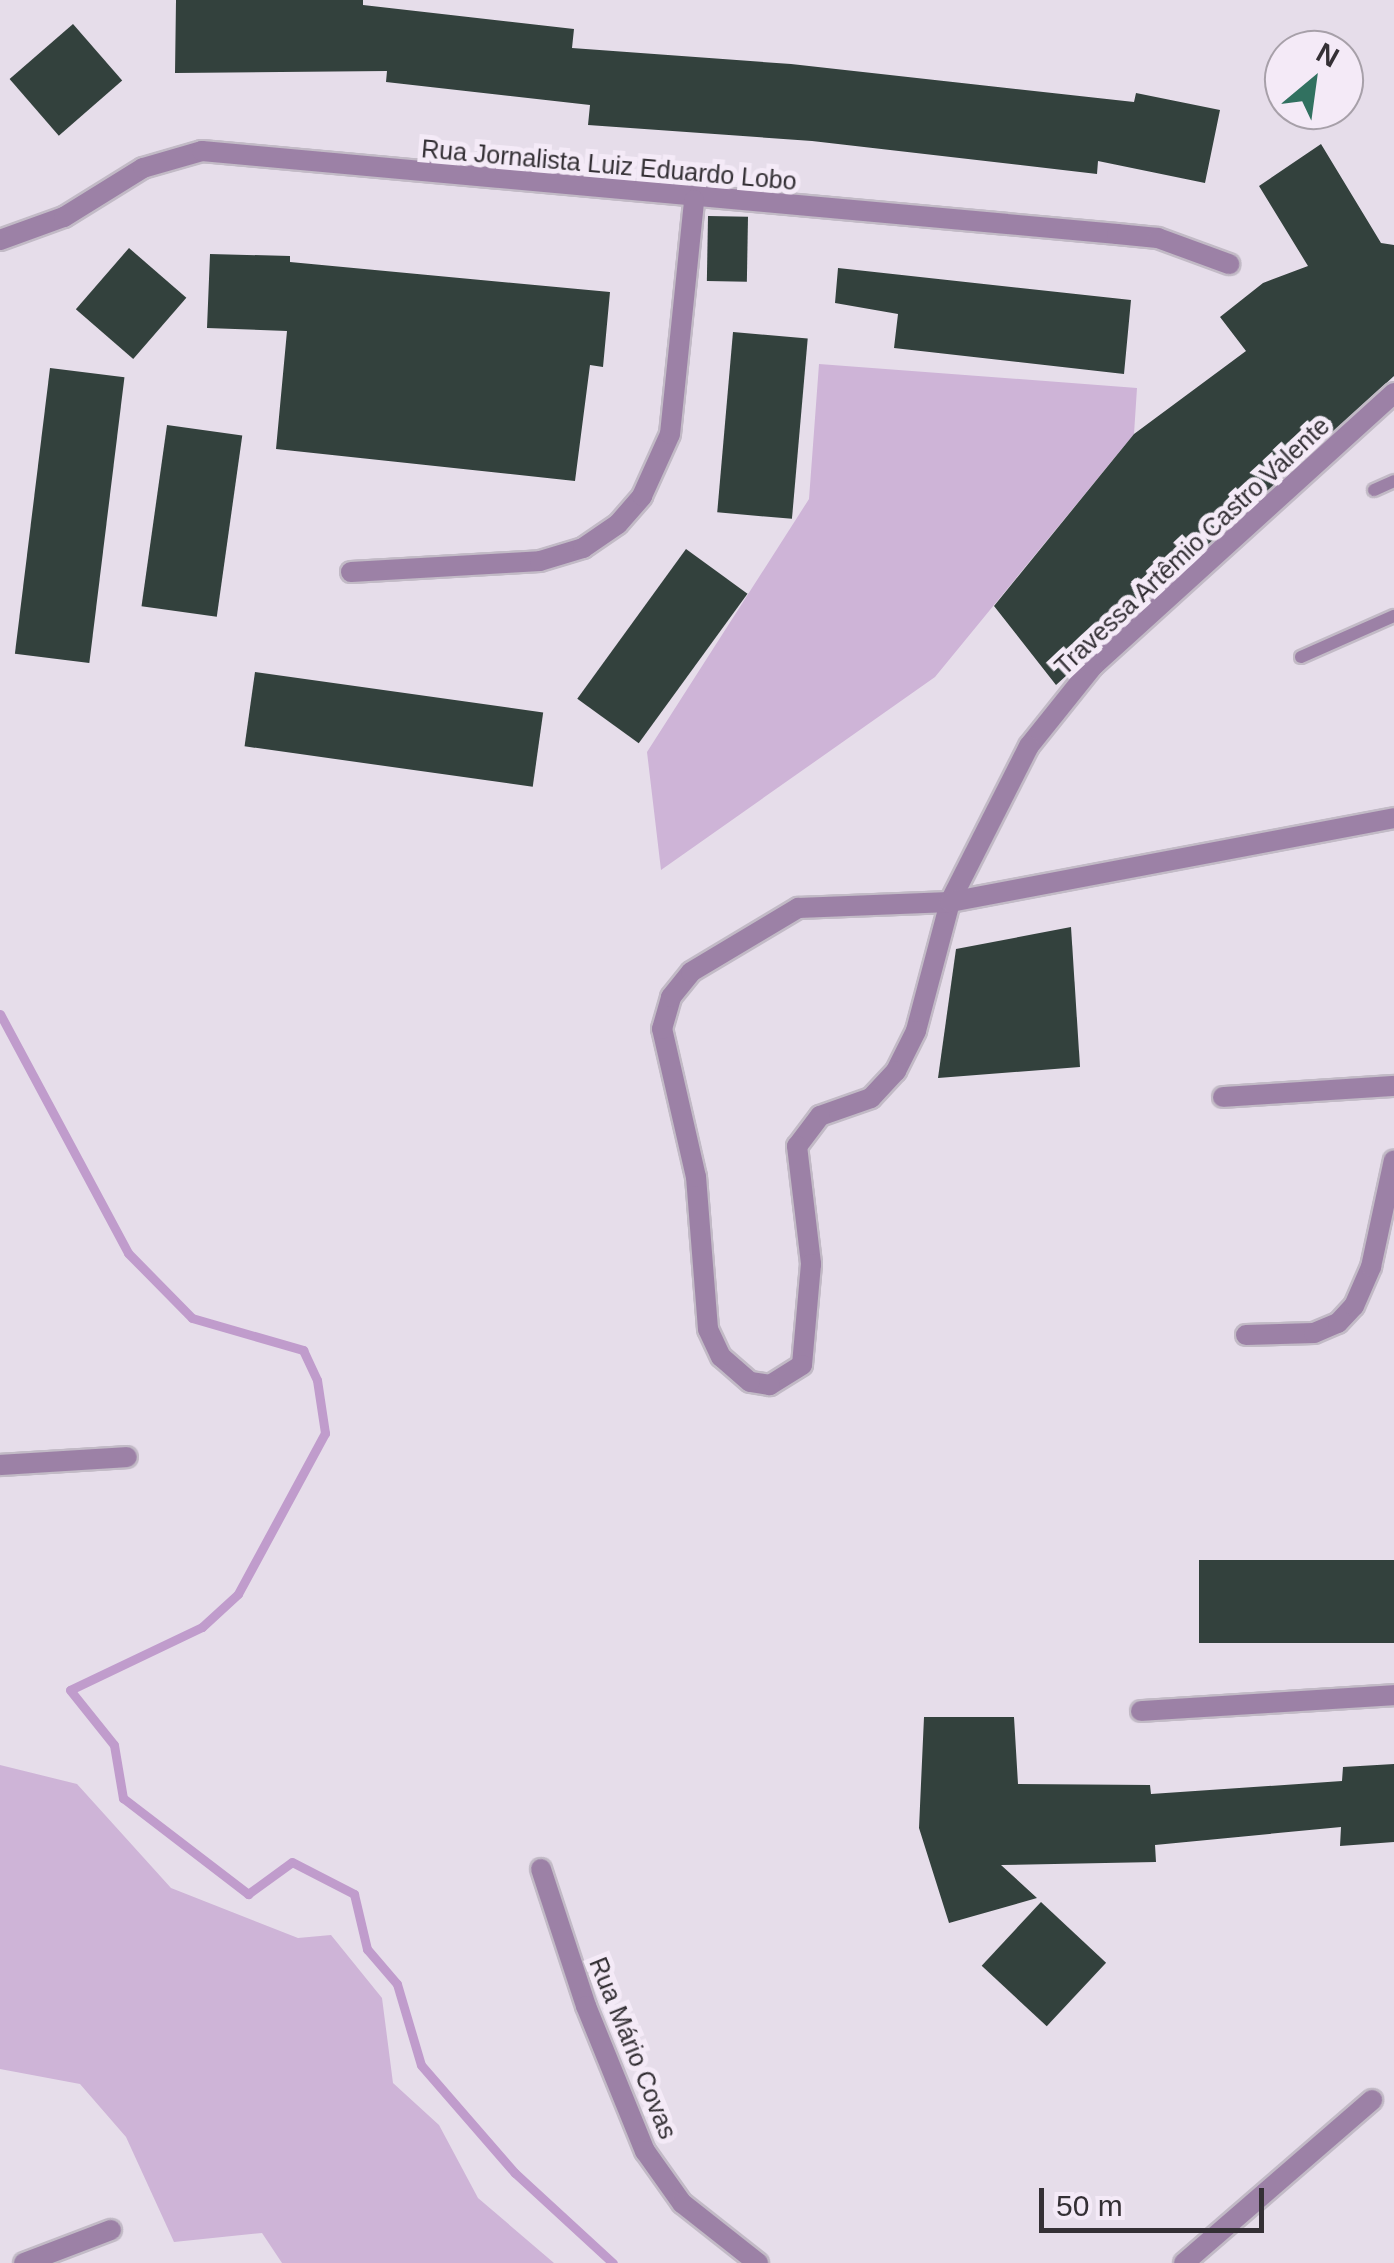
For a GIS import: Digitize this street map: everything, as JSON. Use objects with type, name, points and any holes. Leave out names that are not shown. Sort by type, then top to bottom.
[{"type":"street","name":"Rua Jornalista Luiz Eduardo Lobo","points":[[0,240],[64,217],[143,168],[202,151],[694,200],[1158,238],[1229,264]]},
{"type":"street","points":[[351,572],[540,561],[583,548],[618,524],[642,496],[670,434],[694,200]]},
{"type":"street","name":"Travessa Artêmio Castro Valente","points":[[1394,393],[1093,666],[1055,709],[1007,784],[950,902],[916,1030],[896,1071],[871,1098],[820,1116],[797,1146],[810,1264],[806,1354],[790,1376],[770,1386],[750,1382],[721,1358],[708,1329],[696,1176],[662,1029],[671,997],[691,972],[798,908],[950,902],[1394,818]]},
{"type":"street","points":[[1222,1097],[1394,1086]]},
{"type":"street","points":[[1246,1335],[1314,1333],[1338,1324],[1354,1306],[1371,1267],[1394,1160]]},
{"type":"street","points":[[0,1465],[127,1456]]},
{"type":"street","points":[[1141,1711],[1394,1695]]},
{"type":"street","name":"Rua Mário Covas","points":[[541,1870],[586,2006],[645,2151],[682,2203],[758,2263]]},
{"type":"street","points":[[1184,2263],[1372,2100]]},
{"type":"street","points":[[24,2263],[111,2230]]},
{"type":"lane","points":[[1374,490],[1394,481]]},
{"type":"lane","points":[[1301,657],[1394,616]]},
{"type":"shaded area","points":[[819,364],[1137,388],[1134,434],[935,677],[661,870],[647,752],[809,499]]},
{"type":"shaded area","points":[[0,1765],[77,1784],[171,1888],[298,1938],[331,1935],[382,1998],[393,2083],[439,2125],[478,2198],[554,2263],[282,2263],[262,2233],[174,2242],[126,2137],[80,2084],[0,2069]]},
{"type":"building","points":[[176,0],[363,0],[363,5],[574,29],[572,48],[791,64],[1134,102],[1136,93],[1220,110],[1205,183],[1098,161],[1097,174],[812,141],[588,125],[590,105],[386,82],[387,71],[175,73]]},
{"type":"building","points":[[73,24],[122,81],[59,136],[10,79]]},
{"type":"building","points":[[1321,144],[1381,243],[1394,245],[1394,376],[1056,685],[994,606],[1134,434],[1246,351],[1220,317],[1263,283],[1308,266],[1259,186]]},
{"type":"building","points":[[708,216],[748,217],[747,282],[707,281]]},
{"type":"building","points":[[129,248],[186,298],[133,359],[76,309]]},
{"type":"building","points":[[210,254],[290,256],[290,262],[610,292],[603,367],[590,365],[575,481],[276,449],[287,331],[207,328]]},
{"type":"building","points":[[838,268],[1131,300],[1124,374],[894,348],[898,314],[835,303]]},
{"type":"building","points":[[733,332],[808,339],[792,519],[717,512]]},
{"type":"building","points":[[50,368],[124,377],[89,663],[15,654]]},
{"type":"building","points":[[167,425],[242,436],[217,617],[142,606]]},
{"type":"building","points":[[686,549],[747,594],[639,743],[577,699]]},
{"type":"building","points":[[255,672],[543,712],[533,787],[245,746]]},
{"type":"building","points":[[1071,927],[1080,1067],[938,1078],[956,949]]},
{"type":"building","points":[[1199,1560],[1394,1560],[1394,1643],[1199,1643]]},
{"type":"building","points":[[924,1717],[1014,1717],[1018,1784],[1150,1785],[1151,1794],[1342,1781],[1343,1767],[1394,1764],[1394,1842],[1340,1846],[1341,1827],[1155,1845],[1156,1862],[1001,1865],[1037,1898],[949,1923],[919,1828]]},
{"type":"building","points":[[1041,1902],[1106,1963],[1047,2026],[982,1966]]},
{"type":"waterway","points":[[0,1014],[128,1253],[192,1318],[303,1350],[317,1380],[325,1433],[238,1594],[202,1627],[70,1690],[114,1745],[123,1798],[248,1894],[292,1862],[354,1894],[367,1949],[397,1984],[421,2065],[515,2173],[613,2263]]}]
